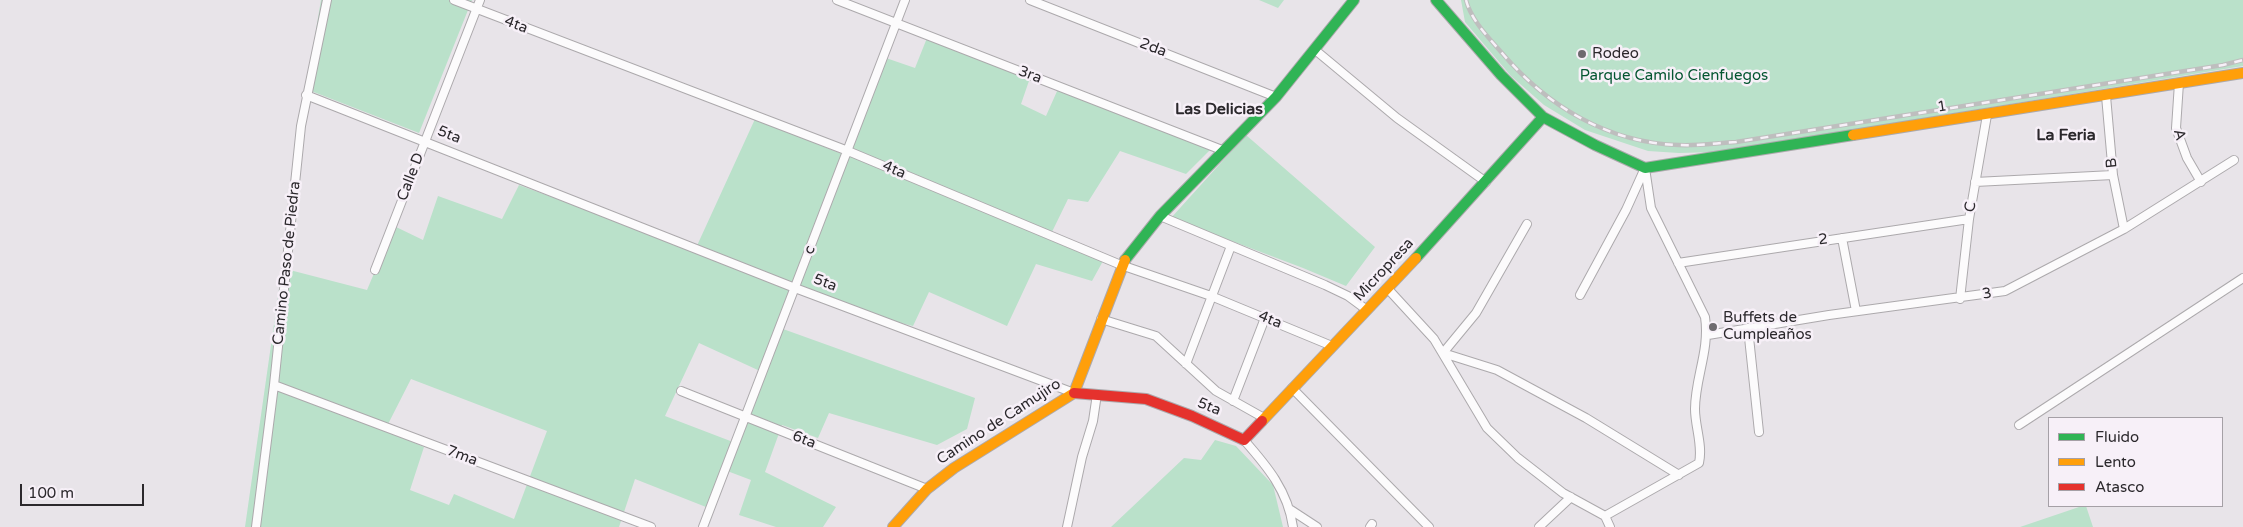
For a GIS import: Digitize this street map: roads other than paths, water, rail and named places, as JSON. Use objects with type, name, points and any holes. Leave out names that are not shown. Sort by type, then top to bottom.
[{"type":"street","name":"Camino Paso de Piedra","points":[[256,527],[274,384],[301,126],[327,0]]},
{"type":"street","name":"4ta","points":[[454,0],[848,151],[1121,265],[1211,296],[1332,346]]},
{"type":"street","name":"Calle D","points":[[375,270],[480,0]]},
{"type":"street","name":"3ra","points":[[838,0],[1222,150]]},
{"type":"street","name":"c","points":[[703,527],[905,0]]},
{"type":"street","name":"2da","points":[[1030,0],[1276,96]]},
{"type":"street","name":"Camino de Camujiro","points":[[893,527],[927,489],[954,468],[1074,393],[1121,265],[1137,242],[1222,150],[1276,96],[1354,0]]},
{"type":"street","points":[[1436,0],[1501,75],[1543,117],[1595,145],[1645,168]]},
{"type":"street","points":[[1314,49],[1397,118],[1486,182]]},
{"type":"street","name":"1","points":[[1645,168],[2243,74]]},
{"type":"street","name":"A","points":[[2179,83],[2176,128],[2187,158],[2201,182]]},
{"type":"street","name":"5ta","points":[[306,95],[795,288],[1074,393],[1146,399],[1230,432],[1244,440],[1273,474],[1291,510],[1294,527]]},
{"type":"street","name":"B","points":[[2106,96],[2113,175],[2124,229]]},
{"type":"street","name":"C","points":[[1960,299],[1969,220],[1987,115]]},
{"type":"street","name":"Micropresa","points":[[1244,440],[1388,289],[1543,117]]},
{"type":"street","name":"3","points":[[1708,335],[1856,311],[2005,292],[2124,229],[2234,160]]},
{"type":"street","points":[[1605,516],[1699,463],[1701,455],[1695,409],[1708,335],[1705,317],[1651,208],[1645,168]]},
{"type":"street","points":[[1580,295],[1626,210],[1645,168]]},
{"type":"street","points":[[1975,182],[2113,175]]},
{"type":"street","points":[[1160,216],[1325,284],[1348,296],[1367,310]]},
{"type":"street","name":"2","points":[[1678,263],[1969,220]]},
{"type":"street","points":[[1443,353],[1476,313],[1527,224]]},
{"type":"street","points":[[1842,238],[1856,311]]},
{"type":"street","points":[[1186,364],[1230,246]]},
{"type":"street","points":[[2018,425],[2243,278]]},
{"type":"street","points":[[1388,289],[1434,339],[1487,428],[1518,458],[1570,497],[1605,516],[1610,527]]},
{"type":"street","points":[[1233,401],[1265,318]]},
{"type":"street","points":[[1101,319],[1156,336],[1216,390],[1264,418]]},
{"type":"street","points":[[1748,328],[1759,432]]},
{"type":"street","points":[[1443,353],[1497,370],[1586,418],[1679,474]]},
{"type":"street","name":"7ma","points":[[274,384],[651,527]]},
{"type":"street","points":[[1292,388],[1430,527]]},
{"type":"street","name":"6ta","points":[[681,391],[927,489]]},
{"type":"street","points":[[1067,527],[1082,457],[1093,421],[1097,394]]},
{"type":"street","points":[[1539,527],[1570,497]]},
{"type":"street","points":[[1291,510],[1317,527]]},
{"type":"railway","points":[[1466,0],[1472,15],[1486,35],[1520,72],[1559,105],[1604,129],[1653,143],[1700,145],[1736,142],[2223,65],[2243,60]]},
{"type":"place","name":"Rodeo","points":[[1582,54]]},
{"type":"place","name":"Buffets de Cumpleaños","points":[[1713,327]]},
{"type":"district","name":"Las Delicias","points":[[1219,110]]},
{"type":"district","name":"La Feria","points":[[2066,136]]},
{"type":"park label","name":"Parque Camilo Cienfuegos","points":[[1674,76]]}]
